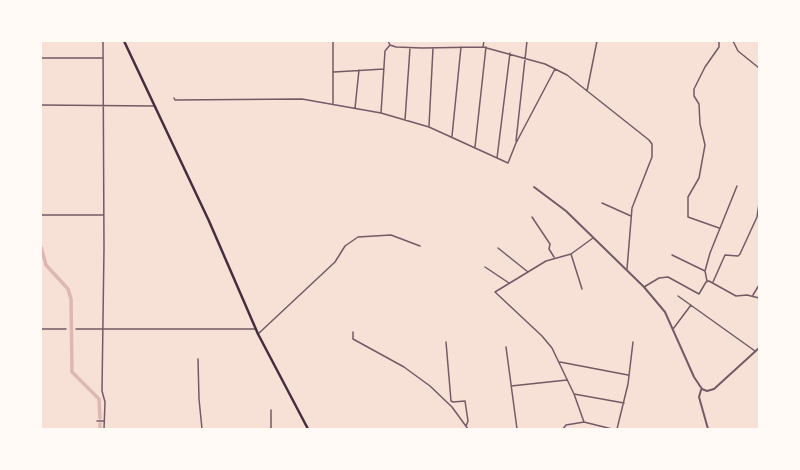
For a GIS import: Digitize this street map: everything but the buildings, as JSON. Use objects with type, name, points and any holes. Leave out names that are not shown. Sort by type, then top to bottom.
[{"type":"main road","points":[[124,41],[209,221],[258,334],[308,429]]},
{"type":"street","points":[[103,41],[104,215],[102,391],[105,402],[104,429]]},
{"type":"street","points":[[333,41],[333,103]]},
{"type":"street","points":[[388,41],[390,45]]},
{"type":"street","points":[[483,47],[484,41]]},
{"type":"street","points":[[516,143],[524,57],[527,41]]},
{"type":"street","points":[[587,91],[597,41]]},
{"type":"street","points":[[719,41],[719,47],[705,67],[694,89],[694,96],[699,104],[700,124],[704,145],[699,178],[688,197],[688,217],[719,228]]},
{"type":"street","points":[[733,41],[738,51],[759,68]]},
{"type":"street","points":[[390,45],[410,48],[483,47],[524,57],[567,75],[652,144],[652,157],[639,186],[632,208],[627,269]]},
{"type":"street","points":[[381,112],[385,51],[390,45]]},
{"type":"street","points":[[452,137],[461,47]]},
{"type":"street","points":[[405,120],[410,48]]},
{"type":"street","points":[[429,127],[433,48]]},
{"type":"street","points":[[475,147],[486,48]]},
{"type":"street","points":[[497,158],[510,53]]},
{"type":"street","points":[[41,58],[103,58]]},
{"type":"street","points":[[334,72],[384,69]]},
{"type":"street","points":[[174,98],[175,100],[302,99],[381,112],[429,127],[508,163],[516,143],[555,69]]},
{"type":"street","points":[[355,108],[359,70]]},
{"type":"street","points":[[41,105],[154,106]]},
{"type":"street","points":[[644,287],[658,278],[668,277],[699,294],[707,281],[705,271],[719,228],[737,186]]},
{"type":"street","points":[[534,187],[566,211],[627,269],[665,312],[694,377],[702,389],[707,391],[714,389],[759,348]]},
{"type":"street","points":[[602,202],[631,216]]},
{"type":"street","points":[[713,282],[725,255],[738,256],[740,254],[757,217],[759,203]]},
{"type":"street","points":[[41,215],[104,215]]},
{"type":"street","points":[[532,217],[550,244],[549,249],[554,257]]},
{"type":"street","points":[[258,334],[335,262],[345,246],[358,237],[391,235],[420,246]]},
{"type":"street","points":[[584,422],[560,362],[542,336],[495,293],[496,290],[554,257],[571,254],[594,238]]},
{"type":"street","points":[[498,248],[528,272]]},
{"type":"street","points":[[571,254],[582,289]]},
{"type":"street","points":[[672,255],[705,271]]},
{"type":"street","points":[[485,266],[509,283]]},
{"type":"street","points":[[707,281],[713,282],[736,296],[753,296],[759,298]]},
{"type":"street","points":[[753,296],[759,285]]},
{"type":"street","points":[[678,296],[755,351]]},
{"type":"street","points":[[673,329],[691,305]]},
{"type":"street","points":[[41,329],[66,329]]},
{"type":"street","points":[[76,329],[256,329]]},
{"type":"street","points":[[353,332],[353,339],[404,367],[430,386],[452,407],[468,429]]},
{"type":"street","points":[[446,342],[451,401],[465,402],[468,420],[466,426]]},
{"type":"street","points":[[617,429],[624,403],[633,342]]},
{"type":"street","points":[[506,347],[517,429]]},
{"type":"street","points":[[198,359],[199,399],[202,429]]},
{"type":"street","points":[[560,362],[629,375]]},
{"type":"street","points":[[511,386],[567,380]]},
{"type":"street","points":[[702,389],[699,397],[708,429]]},
{"type":"street","points":[[574,394],[624,403]]},
{"type":"street","points":[[271,410],[271,429]]},
{"type":"street","points":[[97,421],[104,421]]},
{"type":"street","points":[[563,429],[566,425],[584,422],[612,429]]},
{"type":"waterway","points":[[41,247],[46,265],[68,289],[71,299],[72,372],[99,399],[100,418]]},
{"type":"waterway","points":[[100,424],[100,429]]}]
